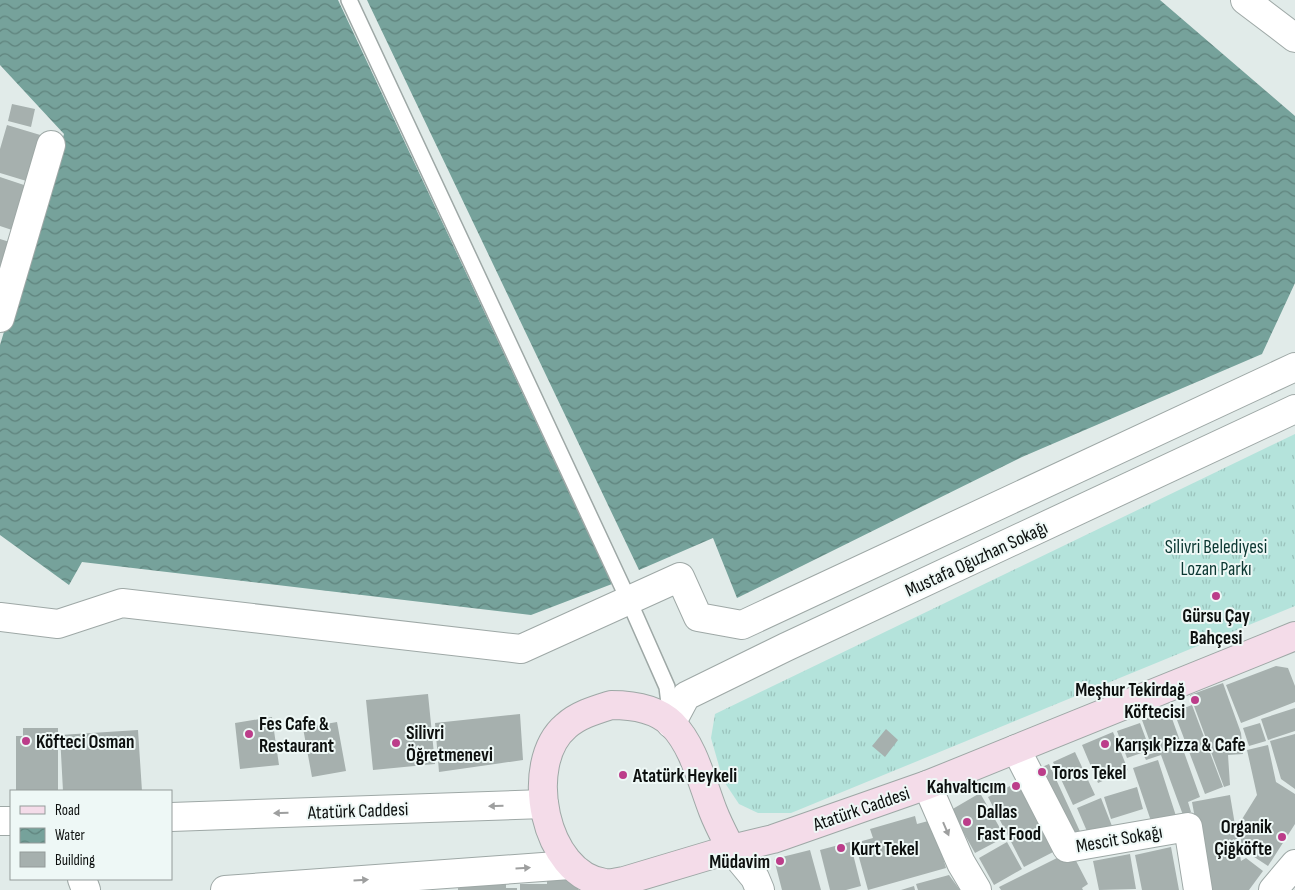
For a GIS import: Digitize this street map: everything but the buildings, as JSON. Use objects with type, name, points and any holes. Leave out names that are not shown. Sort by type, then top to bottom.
[{"type":"street","points":[[1245,0],[1295,38]]},
{"type":"street","points":[[0,318],[52,144]]},
{"type":"street","name":"Mustafa Oğuzhan Sokağı","points":[[629,601],[680,577],[698,617],[742,625],[1295,366]]},
{"type":"street","name":"Mustafa Oğuzhan Sokağı","points":[[671,724],[686,696],[786,647],[1295,409]]},
{"type":"street","points":[[0,617],[58,624],[122,602],[521,649],[629,601]]},
{"type":"street","name":"Atatürk Caddesi","points":[[607,888],[624,881],[731,849],[782,836],[927,785],[1295,636]]},
{"type":"street","points":[[607,888],[570,865],[558,848],[548,822],[544,804],[543,772],[548,750],[565,726],[588,712],[611,705],[628,705],[654,712],[671,724],[684,740],[714,814],[731,849],[755,878],[760,890]]},
{"type":"street","name":"Mescit Sokağı","points":[[1016,748],[1067,848],[1188,827],[1198,890]]},
{"type":"street","points":[[927,785],[961,863],[977,890]]},
{"type":"street","name":"Atatürk Caddesi","points":[[172,817],[544,804]]},
{"type":"street","points":[[1273,890],[1295,864]]},
{"type":"street","points":[[225,890],[570,865]]},
{"type":"lane","points":[[349,0],[629,601],[667,688],[671,724]]},
{"type":"green space","name":"Silivri Belediyesi Lozan Parkı","points":[[1295,434],[1295,606],[791,813],[758,813],[739,804],[723,780],[711,738],[715,714]]},
{"type":"water","points":[[0,0],[338,0],[612,584],[531,615],[82,562],[69,585],[0,535],[0,345],[64,134],[0,65]]},
{"type":"water","points":[[367,0],[1160,0],[1295,116],[1295,283],[1262,354],[1022,457],[737,598],[713,538],[639,570]]},
{"type":"place","name":"Gürsu Çay Bahçesi","points":[[1216,596]]},
{"type":"place","name":"Meşhur Tekirdağ Köftecisi","points":[[1195,700]]},
{"type":"place","name":"Fes Cafe & Restaurant","points":[[249,734]]},
{"type":"place","name":"Köfteci Osman","points":[[26,741]]},
{"type":"place","name":"Silivri Öğretmenevi","points":[[396,743]]},
{"type":"place","name":"Karışık Pizza & Cafe","points":[[1105,744]]},
{"type":"place","name":"Toros Tekel","points":[[1042,772]]},
{"type":"place","name":"Atatürk Heykeli","points":[[623,775]]},
{"type":"place","name":"Kahvaltıcım","points":[[1016,786]]},
{"type":"place","name":"Dallas Fast Food","points":[[967,822]]},
{"type":"place","name":"Organik Çiğköfte","points":[[1282,837]]},
{"type":"place","name":"Kurt Tekel","points":[[841,848]]},
{"type":"place","name":"Müdavim","points":[[780,861]]}]
